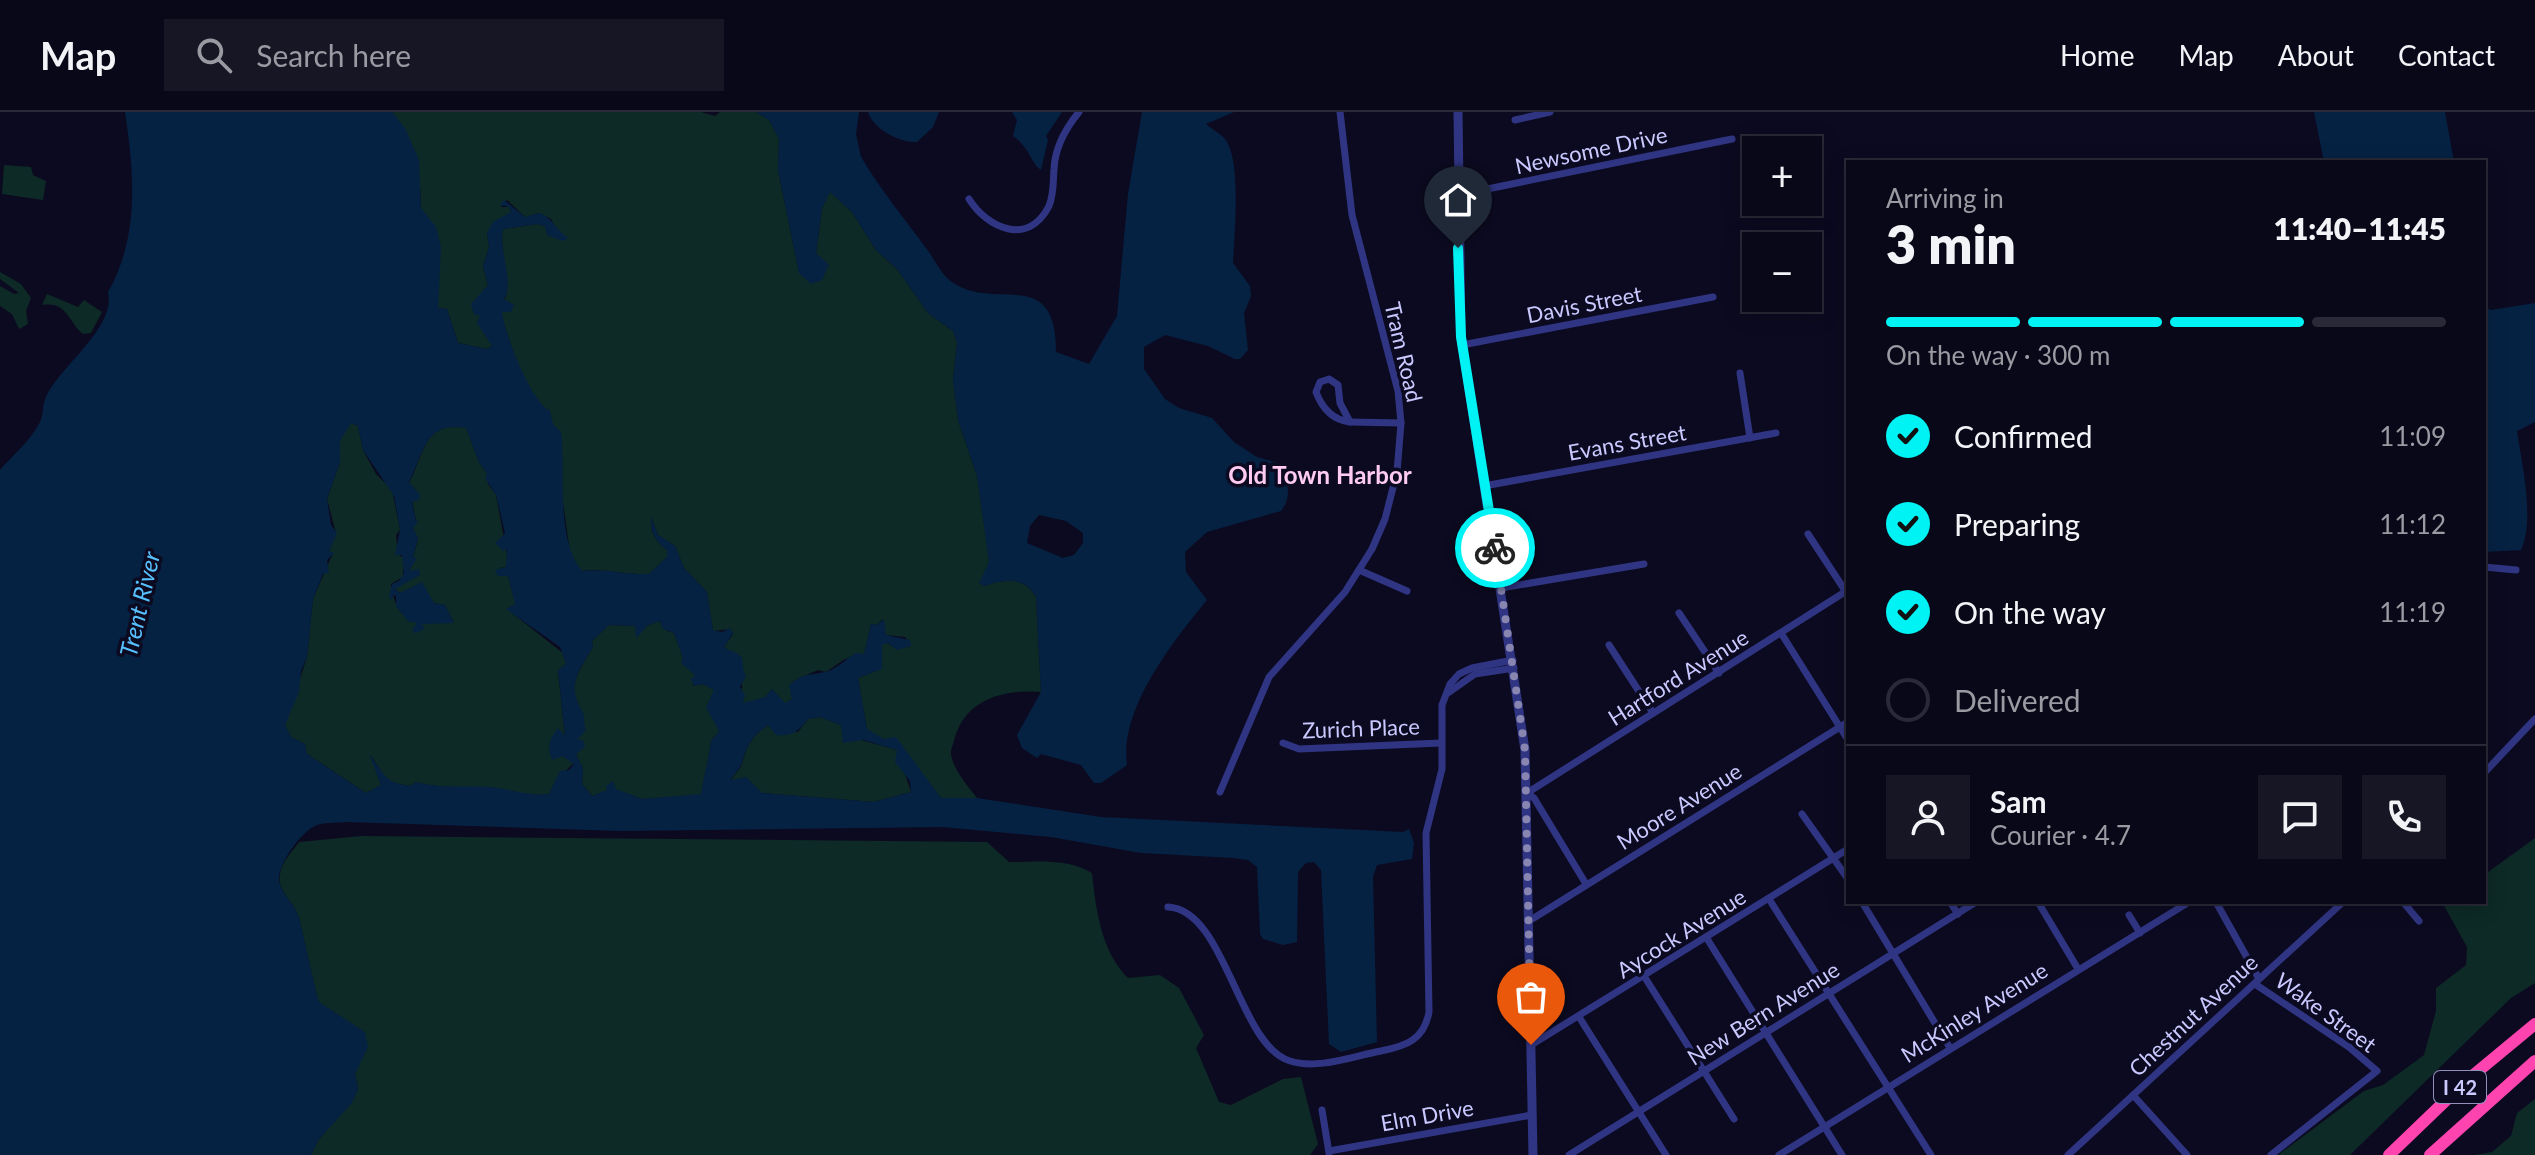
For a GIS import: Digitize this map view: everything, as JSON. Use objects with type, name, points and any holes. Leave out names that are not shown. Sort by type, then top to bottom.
[{"type":"highway","name":"I 42","points":[[2389,1155],[2465,1082],[2535,1024]]},
{"type":"highway","points":[[2430,1155],[2535,1061]]},
{"type":"street","points":[[969,199],[980,216],[997,227],[1016,229],[1037,220],[1050,203],[1054,160],[1061,139],[1079,112]]},
{"type":"street","name":"Tram Road","points":[[1220,792],[1269,677],[1324,617],[1359,570],[1379,534],[1397,472],[1401,423],[1395,375],[1352,215],[1340,112]]},
{"type":"street","points":[[1458,112],[1462,345],[1513,664],[1527,793],[1533,1155]]},
{"type":"street","points":[[1515,120],[1550,112]]},
{"type":"street","name":"Newsome Drive","points":[[1458,195],[1732,139]]},
{"type":"street","name":"Davis Street","points":[[1462,345],[1713,297]]},
{"type":"street","points":[[1740,373],[1750,438]]},
{"type":"street","points":[[1350,422],[1340,403],[1338,385],[1329,379],[1320,382],[1316,392],[1320,402],[1337,420],[1350,422],[1401,423]]},
{"type":"street","name":"Evans Street","points":[[1484,486],[1776,433]]},
{"type":"street","points":[[1808,534],[1846,590]]},
{"type":"street","points":[[1501,588],[1644,564]]},
{"type":"street","points":[[2486,567],[2516,570]]},
{"type":"street","points":[[1359,570],[1407,591]]},
{"type":"street","name":"Hartford Avenue","points":[[1527,793],[1846,592]]},
{"type":"street","points":[[1679,613],[1719,673]]},
{"type":"street","points":[[1781,633],[1846,737]]},
{"type":"street","points":[[1609,645],[1653,713]]},
{"type":"street","points":[[1168,907],[1175,908],[1204,931],[1261,1038],[1287,1061],[1315,1064],[1411,1043],[1427,1024],[1429,1012],[1426,833],[1442,769],[1440,717],[1450,684],[1459,674],[1472,668],[1513,664]]},
{"type":"street","points":[[2486,771],[2535,719]]},
{"type":"street","name":"Moore Avenue","points":[[1529,921],[1846,723]]},
{"type":"street","name":"Zurich Place","points":[[1283,743],[1299,749],[1441,743]]},
{"type":"street","points":[[1527,793],[1534,798],[1586,884]]},
{"type":"street","points":[[1802,814],[1846,876]]},
{"type":"street","name":"Aycock Avenue","points":[[1531,1045],[1846,850]]},
{"type":"street","points":[[1769,899],[1931,1155]]},
{"type":"street","points":[[1863,904],[1950,1048]]},
{"type":"street","points":[[1951,904],[1958,914]]},
{"type":"street","name":"New Bern Avenue","points":[[1569,1155],[1973,904]]},
{"type":"street","points":[[2039,904],[2078,969]]},
{"type":"street","name":"McKinley Avenue","points":[[1779,1155],[2186,904]]},
{"type":"street","name":"Wake Street","points":[[2217,904],[2257,982],[2349,1047],[2377,1071],[2271,1155]]},
{"type":"street","name":"Chestnut Avenue","points":[[2068,1155],[2341,904]]},
{"type":"street","points":[[2405,904],[2419,921]]},
{"type":"street","points":[[2129,915],[2140,933]]},
{"type":"street","points":[[1706,937],[1842,1155]]},
{"type":"street","points":[[1644,976],[1734,1119]]},
{"type":"street","points":[[1579,1017],[1666,1155]]},
{"type":"street","points":[[2133,1095],[2187,1155]]},
{"type":"street","points":[[1322,1110],[1329,1153]]},
{"type":"street","name":"Elm Drive","points":[[1329,1153],[1532,1115]]},
{"type":"green space","points":[[392,112],[701,112],[715,116],[720,112],[756,112],[769,120],[779,139],[778,170],[799,273],[816,253],[822,208],[829,191],[852,212],[876,250],[897,269],[928,313],[953,331],[957,343],[953,380],[958,420],[977,476],[987,544],[989,562],[984,586],[1020,582],[1036,597],[1041,692],[1014,692],[989,699],[968,713],[955,737],[951,755],[955,767],[977,798],[941,798],[910,758],[867,729],[858,678],[881,669],[881,645],[887,643],[897,649],[911,646],[905,637],[886,635],[883,619],[877,625],[871,624],[864,654],[845,659],[826,672],[818,670],[793,681],[792,699],[784,704],[772,689],[766,697],[742,704],[742,660],[724,647],[733,634],[731,629],[713,631],[707,592],[684,568],[675,546],[658,535],[652,519],[653,533],[667,550],[667,557],[649,574],[581,571],[571,559],[550,411],[527,383],[501,312],[511,312],[504,300],[507,286],[503,229],[537,224],[545,226],[547,235],[557,236],[558,232],[551,219],[539,213],[525,217],[507,200],[501,207],[509,207],[511,212],[487,233],[489,247],[483,266],[488,285],[476,302],[492,346],[487,349],[458,343],[447,309],[438,308],[438,245],[430,222],[421,209],[418,171],[410,145]]},
{"type":"green space","points":[[4,165],[31,167],[33,175],[46,181],[43,200],[2,194]]},
{"type":"green space","points":[[0,272],[21,284],[31,298],[26,311],[28,324],[19,329],[12,314],[0,306],[0,286],[14,294],[19,293],[0,279]]},
{"type":"green space","points":[[47,294],[78,307],[84,300],[102,312],[91,333],[83,334],[57,306],[42,305]]},
{"type":"green space","points":[[351,423],[358,426],[363,450],[376,474],[392,490],[400,530],[396,535],[398,554],[404,558],[403,577],[391,584],[398,608],[411,619],[454,623],[445,605],[434,603],[415,586],[400,593],[395,589],[414,571],[409,572],[418,539],[413,528],[416,521],[409,483],[423,450],[433,434],[441,429],[466,427],[479,462],[488,475],[488,484],[496,495],[508,560],[506,567],[500,568],[508,576],[516,605],[507,609],[564,654],[566,664],[558,671],[565,737],[559,729],[562,755],[574,763],[560,776],[549,794],[488,787],[394,783],[386,778],[371,756],[381,785],[366,793],[307,754],[305,744],[291,737],[285,725],[307,657],[313,599],[333,553],[329,551],[336,533],[327,499],[340,462],[343,430]]},
{"type":"green space","points":[[659,621],[667,631],[674,633],[683,658],[696,675],[693,686],[703,684],[715,690],[713,714],[719,731],[711,741],[701,795],[642,799],[615,789],[613,781],[608,790],[592,796],[582,784],[583,768],[576,754],[580,741],[577,740],[584,725],[574,693],[580,668],[593,647],[592,641],[609,625],[637,626],[636,637],[648,625]]},
{"type":"green space","points":[[820,717],[841,725],[843,735],[897,750],[911,792],[874,802],[762,793],[746,777],[731,781],[741,766],[750,742],[768,725],[798,732],[808,719]]},
{"type":"green space","points":[[361,836],[987,842],[1009,862],[1052,862],[1082,868],[1092,873],[1106,943],[1119,967],[1128,978],[1160,975],[1179,988],[1204,1035],[1196,1048],[1219,1102],[1231,1105],[1283,1079],[1301,1077],[1318,1144],[1310,1155],[311,1155],[319,1139],[352,1102],[358,1089],[355,1074],[364,1032],[319,1003],[299,918],[283,891],[280,874],[299,842]]},
{"type":"green space","points":[[2535,838],[2535,983],[2511,998],[2350,1155],[2278,1155],[2364,1091],[2383,1085],[2424,1055],[2436,1011],[2436,988],[2466,965],[2467,947],[2443,904],[2486,904],[2486,874]]},
{"type":"green space","points":[[2535,1099],[2535,1155],[2475,1155],[2492,1152],[2511,1136],[2517,1113]]},
{"type":"water","name":"Trent River","points":[[125,112],[392,112],[405,128],[419,160],[421,208],[436,227],[441,247],[438,308],[447,309],[458,343],[487,349],[492,346],[477,323],[480,316],[474,314],[471,304],[488,285],[483,266],[489,247],[487,233],[493,222],[511,212],[509,207],[500,205],[504,200],[525,217],[539,213],[551,221],[568,238],[563,241],[547,235],[545,226],[537,224],[503,229],[508,284],[504,299],[514,305],[511,312],[502,312],[513,351],[527,382],[550,411],[553,424],[561,432],[565,524],[574,557],[582,571],[649,574],[667,557],[667,550],[653,532],[651,517],[658,535],[675,546],[684,568],[707,592],[713,630],[722,632],[730,628],[733,633],[724,647],[742,659],[746,676],[740,687],[745,695],[743,703],[765,697],[772,689],[785,703],[792,699],[789,686],[794,681],[833,669],[856,653],[864,654],[871,624],[877,625],[884,619],[886,635],[910,640],[911,646],[897,650],[888,643],[882,645],[882,669],[858,678],[867,729],[884,739],[896,737],[941,798],[977,798],[1101,817],[1403,832],[1409,829],[1414,843],[1412,859],[1377,865],[1373,877],[1377,1042],[1341,1052],[1329,1044],[1321,870],[1314,862],[1306,863],[1298,872],[1297,942],[1283,945],[1263,939],[1260,934],[1257,867],[1248,860],[1234,858],[1141,853],[1051,837],[942,827],[620,831],[328,823],[311,828],[298,840],[282,865],[279,880],[299,918],[319,1002],[365,1032],[368,1047],[355,1074],[358,1089],[352,1103],[319,1139],[311,1155],[0,1155],[0,470],[36,429],[53,385],[104,319],[108,292],[118,271],[130,226],[132,181]],"holes":[[[351,423],[358,426],[363,450],[394,496],[400,530],[395,555],[402,555],[404,573],[399,581],[392,584],[389,596],[392,600],[393,595],[396,596],[396,606],[408,621],[417,623],[412,630],[415,633],[425,629],[422,624],[454,623],[445,605],[434,603],[422,582],[400,593],[395,589],[420,575],[419,569],[409,571],[417,558],[413,557],[418,538],[413,528],[419,521],[416,521],[412,502],[419,500],[420,495],[409,482],[433,434],[441,429],[466,428],[487,474],[485,478],[496,495],[505,533],[495,543],[503,551],[507,549],[506,567],[495,570],[498,576],[508,576],[515,604],[506,609],[560,647],[566,664],[558,670],[565,736],[558,728],[549,747],[552,760],[562,756],[574,764],[569,770],[560,771],[549,794],[416,782],[410,786],[402,785],[386,776],[369,754],[381,785],[366,793],[307,754],[305,744],[291,737],[285,725],[299,692],[301,671],[307,657],[313,599],[323,574],[329,573],[327,560],[334,553],[329,551],[337,533],[331,525],[327,499],[340,462],[340,441]],[[660,621],[663,629],[674,633],[683,658],[681,663],[695,675],[691,679],[694,686],[703,684],[714,690],[706,707],[719,731],[711,741],[701,794],[642,799],[616,789],[613,781],[606,786],[607,790],[592,796],[582,784],[583,768],[576,754],[585,747],[583,740],[577,740],[586,730],[575,693],[576,679],[593,647],[592,641],[609,625],[635,626],[636,638],[648,625]],[[820,717],[841,725],[843,743],[863,740],[897,750],[895,762],[910,781],[911,792],[874,802],[762,793],[746,777],[731,780],[750,742],[762,729],[768,725],[776,735],[791,734],[808,719]]]},
{"type":"water","points":[[756,112],[859,112],[856,134],[861,157],[947,278],[964,289],[1033,298],[1045,307],[1053,324],[1056,352],[1089,364],[1117,316],[1128,194],[1142,112],[1234,112],[1206,124],[1225,139],[1234,164],[1233,263],[1250,286],[1251,296],[1244,313],[1248,350],[1240,359],[1235,359],[1208,346],[1165,335],[1144,347],[1144,369],[1165,399],[1179,408],[1212,418],[1234,442],[1257,457],[1278,463],[1287,481],[1287,499],[1281,511],[1207,532],[1185,552],[1186,572],[1207,600],[1165,655],[1140,699],[1131,721],[1127,765],[1101,783],[1094,783],[1081,765],[1041,754],[1037,758],[1022,748],[1017,735],[1041,692],[1036,597],[1020,582],[1006,581],[984,586],[979,583],[989,562],[977,476],[958,420],[953,380],[957,343],[953,331],[928,313],[897,269],[876,250],[852,212],[830,192],[822,208],[816,253],[829,265],[822,280],[811,284],[799,273],[778,170],[779,139],[769,120]],"holes":[[[1039,515],[1066,521],[1083,533],[1083,543],[1074,555],[1063,558],[1027,543],[1030,526]]]},
{"type":"water","points":[[868,112],[939,112],[933,127],[917,142],[888,134],[875,124]]},
{"type":"water","points":[[1012,112],[1062,112],[1046,136],[1048,140],[1041,170],[1013,136],[1017,120]]},
{"type":"water","points":[[2314,112],[2445,112],[2454,160],[2324,160]]},
{"type":"water","points":[[2535,303],[2535,422],[2517,431],[2527,508],[2521,550],[2486,552],[2486,307],[2491,310]]},
{"type":"way so far","points":[[1495,548],[1525,750],[1531,1045]]},
{"type":"district","name":"Old Town Harbor","points":[[1320,474]]},
{"type":"route","points":[[1458,248],[1461,337],[1495,548]]}]
